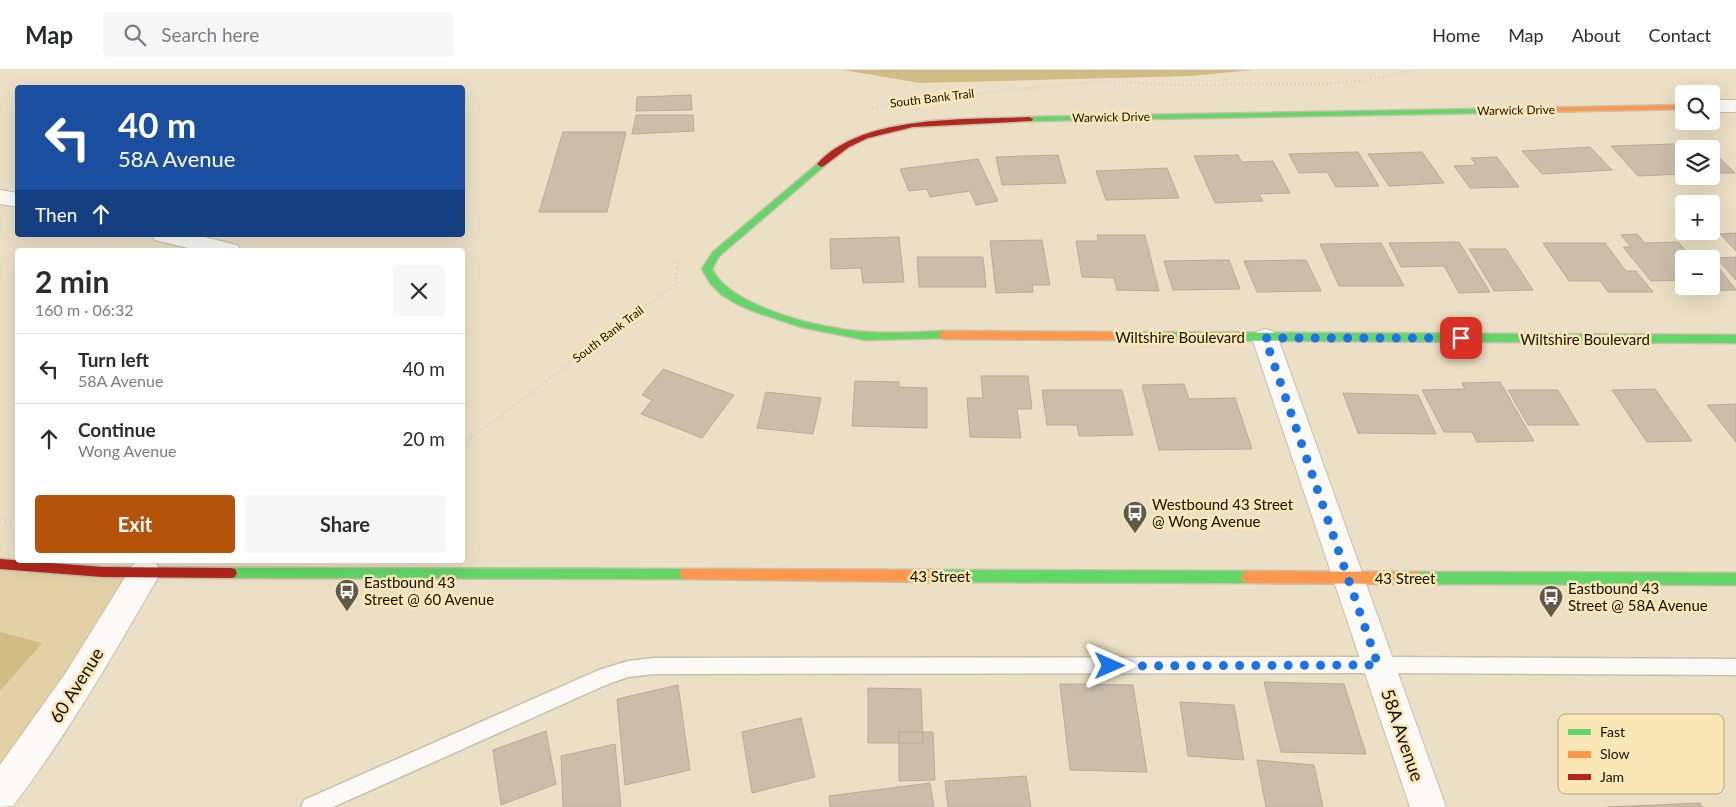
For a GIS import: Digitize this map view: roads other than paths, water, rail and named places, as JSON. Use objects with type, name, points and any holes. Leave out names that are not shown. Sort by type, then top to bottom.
[{"type":"street","points":[[1720,106],[1736,106]]},
{"type":"street","name":"Warwick Drive","points":[[805,325],[760,310],[717,286],[709,277],[707,269],[716,254],[834,153],[865,136],[886,130],[987,120],[1675,107]]},
{"type":"street","points":[[0,197],[15,200]]},
{"type":"street","points":[[172,237],[220,248]]},
{"type":"street","name":"Wiltshire Boulevard","points":[[805,325],[857,335],[1736,340]]},
{"type":"street","name":"58A Avenue","points":[[1265,338],[1428,807]]},
{"type":"street","name":"43 Street","points":[[0,564],[102,572],[1736,580]]},
{"type":"street","name":"60 Avenue","points":[[0,793],[64,707],[145,572]]},
{"type":"lane","points":[[311,807],[605,676],[628,669],[654,666],[1378,665],[1736,668]]},
{"type":"place","name":"Westbound 43 Street @ Wong Avenue","points":[[1135,534]]},
{"type":"place","name":"Eastbound 43 Street @ 60 Avenue","points":[[347,612]]},
{"type":"place","name":"Eastbound 43 Street @ 58A Avenue","points":[[1551,618]]}]
